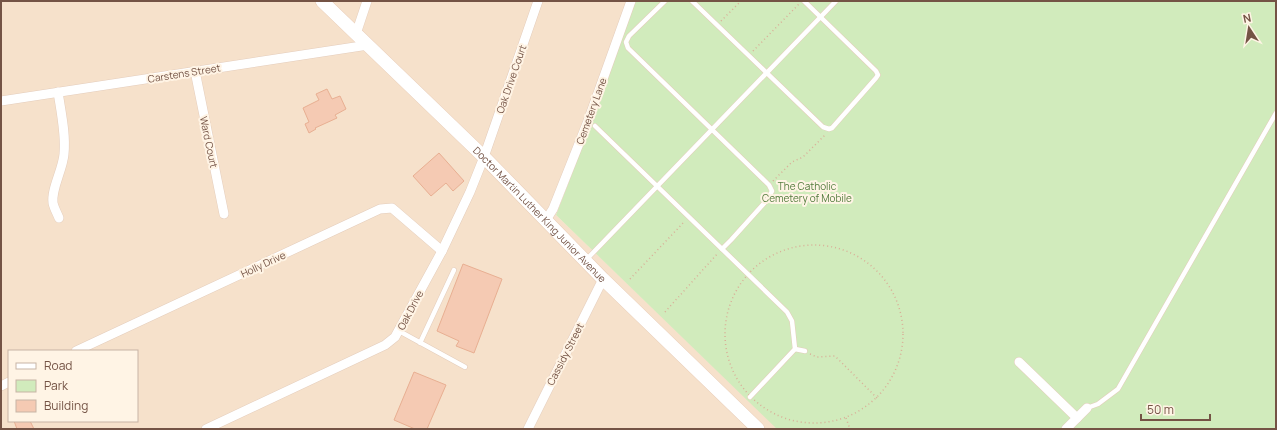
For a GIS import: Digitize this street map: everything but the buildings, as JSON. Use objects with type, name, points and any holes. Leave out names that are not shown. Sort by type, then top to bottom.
[{"type":"main road","name":"Doctor Martin Luther King Junior Avenue","points":[[322,1],[484,157],[603,279],[758,429]]},
{"type":"street","points":[[356,34],[367,1]]},
{"type":"street","name":"Oak Drive Court","points":[[484,157],[538,1]]},
{"type":"street","name":"Cemetery Lane","points":[[546,220],[553,209],[588,121],[631,1]]},
{"type":"street","name":"Carstens Street","points":[[1,101],[368,45]]},
{"type":"street","name":"Ward Court","points":[[195,71],[224,214]]},
{"type":"street","points":[[58,92],[63,126],[64,154],[54,192],[53,202],[59,218]]},
{"type":"street","name":"Oak Drive","points":[[206,429],[385,346],[395,337],[442,251],[470,192],[484,157]]},
{"type":"street","name":"Holly Drive","points":[[78,350],[380,210],[392,208],[442,251]]},
{"type":"street","name":"Cassidy Street","points":[[528,429],[603,279]]},
{"type":"street","points":[[1019,362],[1077,418]]},
{"type":"street","points":[[1066,429],[1087,408]]},
{"type":"lane","points":[[664,1],[629,36],[626,42],[628,48],[769,185],[772,191],[768,199],[722,249]]},
{"type":"lane","points":[[692,1],[823,127],[828,129],[832,128],[878,75],[876,71],[803,1]]},
{"type":"lane","points":[[586,260],[836,1]]},
{"type":"lane","points":[[1087,408],[1098,404],[1118,390],[1276,113]]},
{"type":"lane","points":[[595,126],[787,312],[792,321],[795,349],[750,397]]},
{"type":"lane","points":[[420,343],[454,270]]},
{"type":"lane","points":[[399,331],[465,367]]},
{"type":"lane","points":[[795,349],[805,351]]},
{"type":"path","points":[[717,25],[740,1]]},
{"type":"path","points":[[749,56],[803,1]]},
{"type":"path","points":[[769,185],[792,162],[803,157],[826,134],[828,129]]},
{"type":"path","points":[[630,279],[689,217]]},
{"type":"path","points":[[818,245],[844,250],[867,262],[886,280],[898,302],[904,327],[902,353],[893,378],[877,398],[863,410],[846,418],[826,423],[805,423],[785,419],[766,410],[750,397],[737,379],[728,358],[725,336],[727,314],[732,300],[735,292],[748,274],[768,258],[792,248],[818,245]]},
{"type":"path","points":[[665,312],[722,249]]},
{"type":"path","points":[[805,351],[817,357],[835,356],[877,398]]},
{"type":"path","points":[[846,418],[850,429]]},
{"type":"shaded area","points":[[1,1],[634,1],[556,215],[778,429],[1,429]]},
{"type":"green space","name":"The Catholic Cemetery of Mobile","points":[[635,1],[1276,1],[1276,429],[777,429],[556,215],[594,117]]}]
